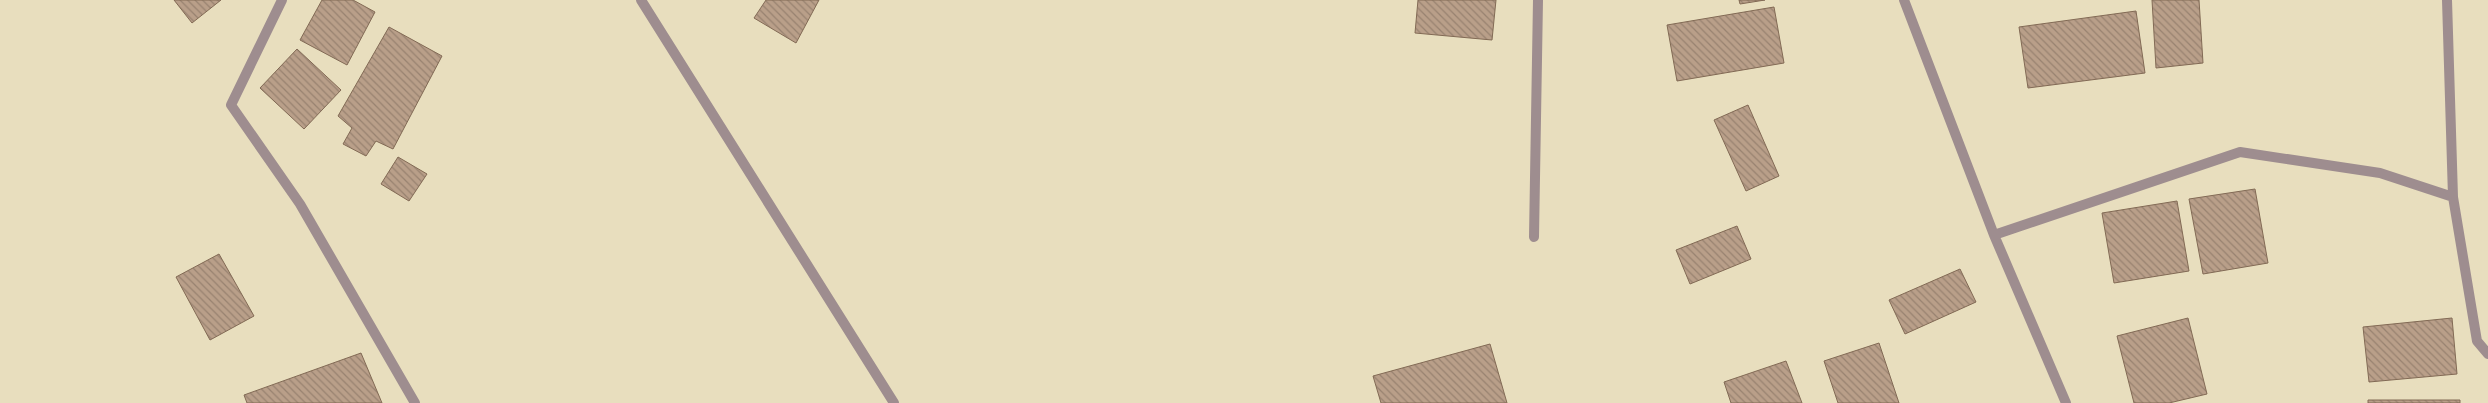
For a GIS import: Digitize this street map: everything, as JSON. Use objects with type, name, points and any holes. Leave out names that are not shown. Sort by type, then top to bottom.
[{"type":"street","points":[[282,0],[231,105],[300,204],[415,403]]},
{"type":"street","points":[[641,0],[894,403]]},
{"type":"street","points":[[1534,237],[1538,0]]},
{"type":"street","points":[[1904,0],[1994,235],[2066,403]]},
{"type":"street","points":[[2447,0],[2453,197],[2477,341],[2488,354]]},
{"type":"street","points":[[1994,235],[2240,152],[2380,173],[2453,197]]},
{"type":"building","points":[[174,0],[221,0],[192,23]]},
{"type":"building","points":[[322,0],[353,0],[375,12],[347,65],[300,40]]},
{"type":"building","points":[[766,0],[819,0],[796,43],[754,18]]},
{"type":"building","points":[[1418,0],[1496,0],[1492,40],[1415,33]]},
{"type":"building","points":[[1739,0],[1765,0],[1740,4]]},
{"type":"building","points":[[2152,0],[2199,0],[2203,63],[2156,68]]},
{"type":"building","points":[[1774,7],[1784,63],[1677,81],[1667,25]]},
{"type":"building","points":[[2136,11],[2145,73],[2028,88],[2019,27]]},
{"type":"building","points":[[389,27],[442,56],[393,149],[376,141],[366,156],[343,144],[352,128],[338,116]]},
{"type":"building","points":[[297,49],[341,90],[304,129],[260,88]]},
{"type":"building","points":[[1748,105],[1779,176],[1746,191],[1714,120]]},
{"type":"building","points":[[398,157],[427,174],[409,201],[381,184]]},
{"type":"building","points":[[2255,189],[2268,263],[2203,274],[2189,199]]},
{"type":"building","points":[[2177,201],[2189,271],[2114,283],[2102,213]]},
{"type":"building","points":[[1737,226],[1751,259],[1690,284],[1676,250]]},
{"type":"building","points":[[219,254],[254,316],[210,340],[176,277]]},
{"type":"building","points":[[1960,269],[1976,302],[1905,334],[1889,300]]},
{"type":"building","points":[[2188,318],[2207,394],[2169,403],[2134,403],[2117,336]]},
{"type":"building","points":[[2452,318],[2457,374],[2369,382],[2363,327]]},
{"type":"building","points":[[1879,343],[1899,403],[1838,403],[1824,361]]},
{"type":"building","points":[[1490,344],[1507,403],[1381,403],[1373,376]]},
{"type":"building","points":[[361,353],[382,403],[247,403],[244,395]]},
{"type":"building","points":[[1786,361],[1802,403],[1731,403],[1724,382]]},
{"type":"building","points":[[2368,400],[2460,400],[2460,403],[2368,403]]}]
